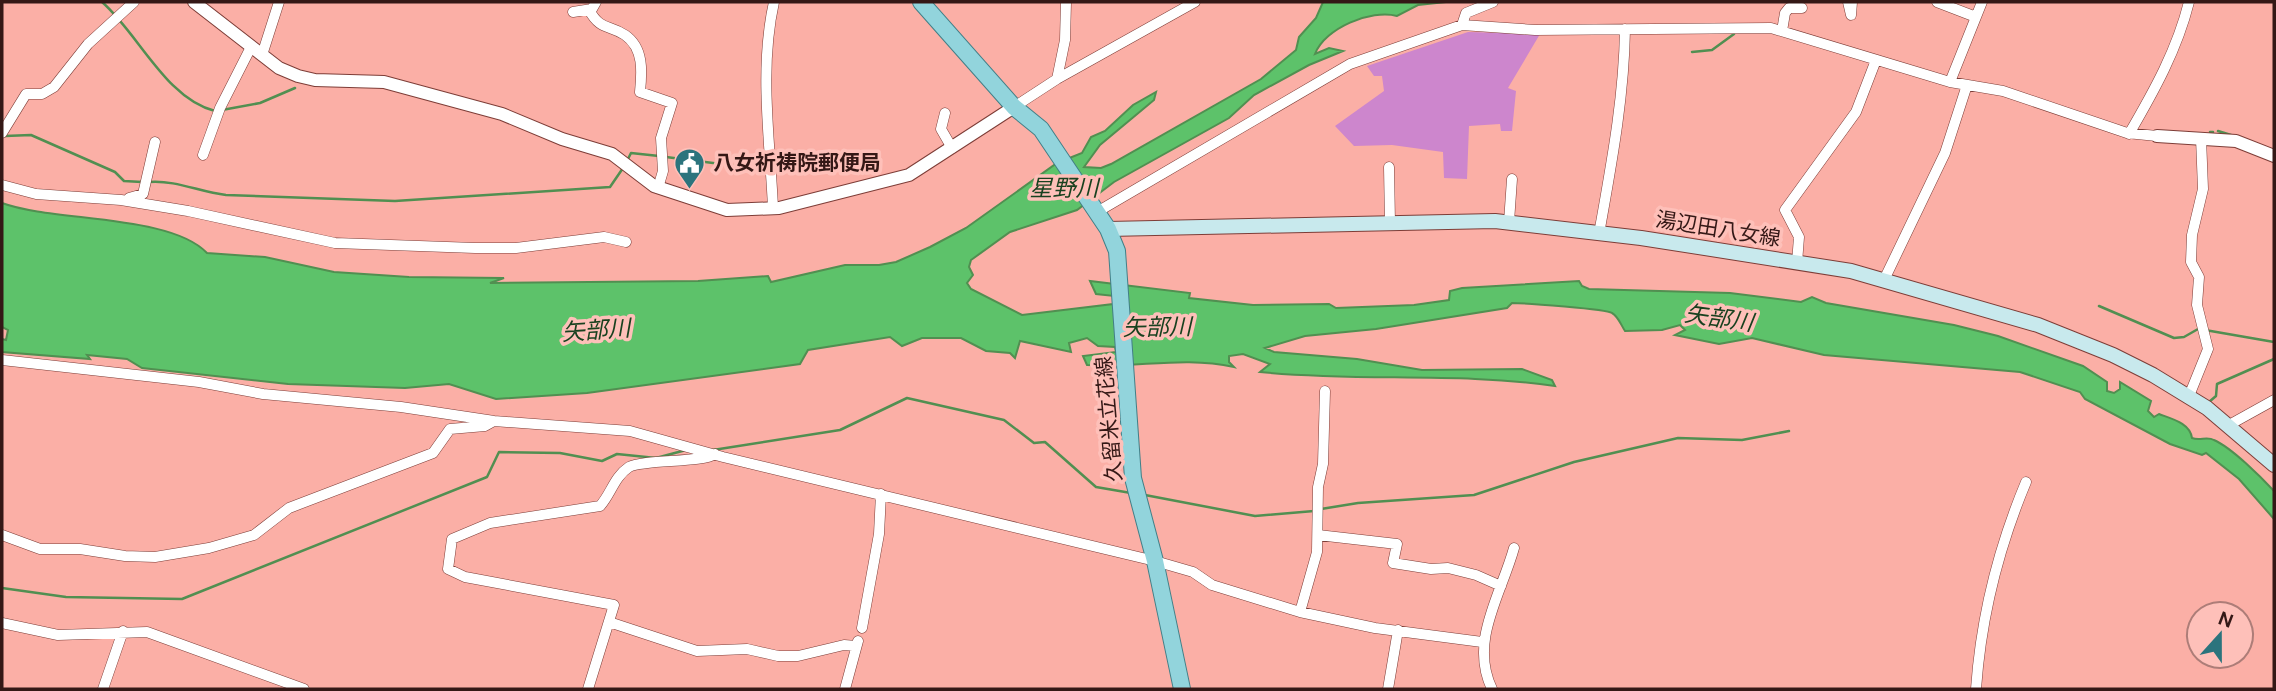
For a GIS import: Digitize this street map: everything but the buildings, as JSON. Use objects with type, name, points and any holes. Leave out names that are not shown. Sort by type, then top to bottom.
[{"type":"main road","name":"久留米立花線","points":[[921,2],[1014,107],[1041,129],[1108,229],[1117,251],[1133,478],[1155,561],[1182,689]]},
{"type":"main road","name":"湯辺田八女線","points":[[1108,229],[1509,222],[1797,262],[2073,338],[2143,370],[2189,396],[2230,425],[2274,465]]},
{"type":"street","points":[[2,134],[26,94],[43,94],[54,88],[88,44],[134,2]]},
{"type":"street","points":[[194,2],[279,68],[315,80],[384,82],[502,114],[562,139],[612,154],[658,188],[727,210],[773,208],[909,175],[1057,79],[1195,2]]},
{"type":"street","points":[[262,55],[279,2]]},
{"type":"street","points":[[773,208],[766,77],[768,38],[774,2]]},
{"type":"street","points":[[1057,79],[1065,40],[1066,2]]},
{"type":"street","points":[[1462,25],[1466,13],[1493,2]]},
{"type":"street","points":[[1950,82],[1982,2]]},
{"type":"street","points":[[2129,134],[2163,76],[2189,2]]},
{"type":"street","points":[[1934,5],[1976,17]]},
{"type":"street","points":[[573,12],[593,6],[597,24],[627,36],[642,60],[640,92],[673,103],[661,138],[663,172],[658,188]]},
{"type":"street","points":[[1782,31],[1785,7],[1802,8]]},
{"type":"street","points":[[1095,210],[1350,64],[1462,25],[1535,30],[1772,28],[1950,82],[2003,91],[2129,134],[2236,141],[2274,156]]},
{"type":"street","points":[[1599,234],[1616,138],[1624,68],[1625,29]]},
{"type":"street","points":[[203,155],[209,132],[251,47]]},
{"type":"street","points":[[1797,262],[1799,237],[1785,210],[1856,112],[1876,60]]},
{"type":"street","points":[[1877,283],[1945,153],[1966,85]]},
{"type":"street","points":[[945,113],[941,129],[952,148]]},
{"type":"street","points":[[2189,396],[2208,349],[2197,305],[2199,277],[2190,262],[2192,235],[2203,189],[2201,138]]},
{"type":"street","points":[[121,200],[144,194],[155,142]]},
{"type":"street","points":[[1389,167],[1390,223]]},
{"type":"street","points":[[1509,222],[1512,179]]},
{"type":"street","points":[[2,185],[36,194],[121,200],[188,211],[335,243],[516,248],[604,237],[626,242]]},
{"type":"street","points":[[2,360],[199,382],[263,394],[401,407],[494,421],[630,431],[1155,561],[1193,572],[1212,585],[1300,612],[1482,642]]},
{"type":"street","points":[[1300,612],[1317,552],[1318,487],[1323,464],[1325,391]]},
{"type":"street","points":[[2230,425],[2274,400]]},
{"type":"street","points":[[2,535],[40,549],[80,549],[125,556],[156,557],[209,548],[254,535],[289,508],[433,453],[450,429],[485,426],[494,421]]},
{"type":"street","points":[[588,689],[614,605],[465,577],[448,569],[452,539],[490,523],[600,506],[610,485],[631,466],[688,457],[710,457],[715,453]]},
{"type":"street","points":[[1976,689],[1993,577],[2026,482]]},
{"type":"street","points":[[862,628],[879,534],[881,494]]},
{"type":"street","points":[[1318,535],[1396,544],[1393,563],[1431,569],[1448,568],[1476,575],[1501,586]]},
{"type":"street","points":[[1492,689],[1485,672],[1482,642],[1514,548]]},
{"type":"street","points":[[610,616],[697,651],[747,649],[778,656],[798,656],[858,643],[845,689]]},
{"type":"street","points":[[2,623],[58,635],[146,632],[304,689]]},
{"type":"street","points":[[1389,685],[1398,630]]},
{"type":"street","points":[[103,689],[123,631]]},
{"type":"shaded area","points":[[1468,32],[1540,34],[1508,88],[1516,91],[1512,131],[1501,131],[1500,124],[1469,126],[1467,179],[1444,178],[1443,152],[1392,145],[1354,146],[1335,126],[1384,91],[1382,76],[1374,76],[1367,66]]},
{"type":"water","points":[[1323,2],[1446,2],[1418,5],[1397,16],[1375,15],[1362,18],[1338,29],[1328,36],[1315,54],[1329,48],[1343,51],[1309,65],[1254,95],[1229,118],[1114,182],[1077,210],[1010,232],[971,260],[969,267],[973,275],[967,283],[971,289],[1022,315],[1113,304],[1115,296],[1096,294],[1090,281],[1190,293],[1189,298],[1253,305],[1329,304],[1336,308],[1414,305],[1449,300],[1450,291],[1462,288],[1579,281],[1589,289],[1730,293],[1801,302],[1812,297],[1826,303],[1954,325],[1998,336],[2083,366],[2107,382],[2107,391],[2114,393],[2120,389],[2120,382],[2151,401],[2148,411],[2154,417],[2159,414],[2180,422],[2191,433],[2192,438],[2214,440],[2246,463],[2274,491],[2274,519],[2239,479],[2206,453],[2202,455],[2170,444],[2085,399],[2080,392],[2020,372],[1824,355],[1752,338],[1719,344],[1675,335],[1685,330],[1680,325],[1662,330],[1625,331],[1612,313],[1548,305],[1512,303],[1507,308],[1376,329],[1305,336],[1265,348],[1274,352],[1357,359],[1422,370],[1522,369],[1552,380],[1555,386],[1482,379],[1260,372],[1270,364],[1243,354],[1229,356],[1229,362],[1234,367],[1197,362],[1087,365],[1083,356],[1116,352],[1115,347],[1098,346],[1087,338],[1069,343],[1071,352],[1020,341],[1015,358],[1010,353],[986,351],[961,338],[922,338],[902,346],[890,337],[808,350],[800,364],[587,393],[496,399],[449,384],[405,388],[288,384],[142,368],[127,359],[2,352],[2,339],[6,340],[8,330],[2,327],[2,203],[24,209],[110,220],[167,231],[190,240],[207,253],[265,257],[334,272],[409,277],[504,278],[490,283],[698,281],[768,276],[771,282],[845,265],[896,262],[930,247],[966,228],[1057,163],[1082,153],[1091,137],[1105,131],[1133,105],[1156,92],[1154,100],[1100,145],[1084,167],[1101,168],[1111,164],[1261,79],[1296,50],[1299,37],[1316,18]]},
{"type":"waterway","points":[[102,2],[167,79],[198,104],[215,111]]},
{"type":"waterway","points":[[1692,52],[1712,50],[1734,34]]},
{"type":"waterway","points":[[222,110],[260,103],[295,88]]},
{"type":"waterway","points":[[2218,131],[2231,135]]},
{"type":"waterway","points":[[5,136],[31,135],[115,172],[124,181],[142,182]]},
{"type":"waterway","points":[[628,159],[631,153],[659,156]]},
{"type":"waterway","points":[[666,157],[767,170]]},
{"type":"waterway","points":[[149,182],[169,183],[226,195],[395,201],[610,187],[623,168]]},
{"type":"waterway","points":[[2099,306],[2174,338],[2184,337],[2198,329]]},
{"type":"waterway","points":[[2205,330],[2274,342]]},
{"type":"waterway","points":[[2209,402],[2216,396],[2217,384],[2274,359]]},
{"type":"waterway","points":[[713,450],[840,430],[907,398],[1004,420],[1034,443],[1045,442],[1096,487],[1131,493]]},
{"type":"waterway","points":[[1321,509],[1358,503],[1474,495],[1574,462],[1678,438],[1742,440],[1789,431]]},
{"type":"waterway","points":[[2,588],[66,597],[182,599],[487,477],[499,452],[560,453],[602,461],[617,454],[656,458],[686,450]]},
{"type":"waterway","points":[[1145,495],[1255,516],[1314,511]]},
{"type":"place","name":"八女祈祷院郵便局","points":[[690,190]]},
{"type":"water label","name":"星野川","points":[[1064,188]]},
{"type":"water label","name":"矢部川","points":[[1719,318]]},
{"type":"water label","name":"矢部川","points":[[1157,327]]},
{"type":"water label","name":"矢部川","points":[[596,330]]}]
